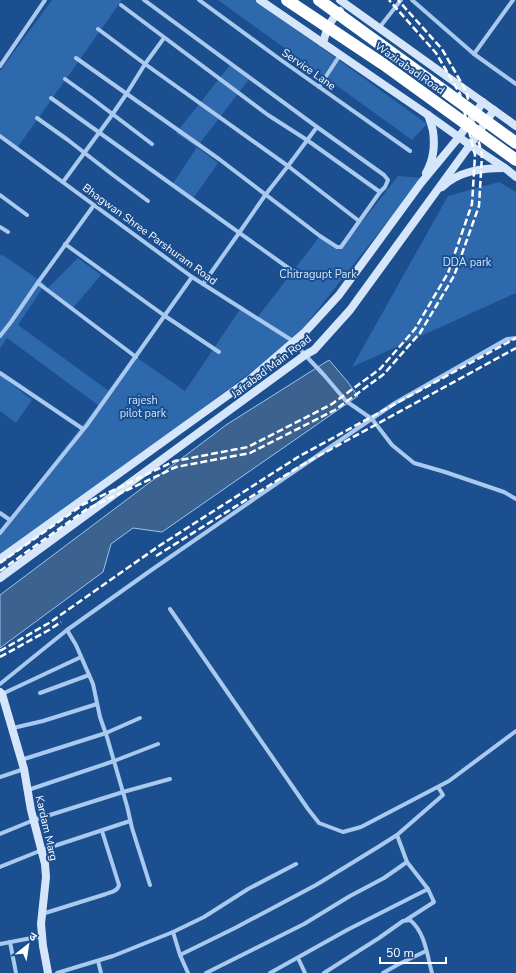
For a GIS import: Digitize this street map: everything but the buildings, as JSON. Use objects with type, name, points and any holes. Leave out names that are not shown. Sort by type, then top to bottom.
[{"type":"highway","name":"Wazirabad Road","points":[[286,0],[383,64],[516,160]]},
{"type":"highway","name":"Wazirabad Road","points":[[319,0],[516,143]]},
{"type":"main road","points":[[260,0],[516,177]]},
{"type":"main road","points":[[340,0],[516,126]]},
{"type":"main road","points":[[323,43],[331,20],[340,11],[352,9]]},
{"type":"main road","name":"Jafrabad Main Road","points":[[0,559],[249,380],[305,332],[339,295],[421,183],[459,137],[483,102]]},
{"type":"main road","name":"Jafrabad Main Road","points":[[0,577],[305,355],[314,350],[350,310],[494,110]]},
{"type":"main road","points":[[421,183],[429,167],[433,150],[433,132],[428,115]]},
{"type":"main road","points":[[433,196],[444,185],[458,176],[489,168],[505,168]]},
{"type":"main road","name":"Kardam Marg","points":[[1,693],[13,728],[24,770],[31,810],[45,864],[46,877],[42,914],[42,936],[48,973]]},
{"type":"street","points":[[0,66],[45,0]]},
{"type":"street","points":[[76,58],[266,194],[320,236],[338,247],[341,247],[385,187],[388,180],[384,174],[317,127],[144,0]]},
{"type":"street","name":"Service Lane","points":[[199,0],[410,151]]},
{"type":"street","points":[[379,28],[401,0]]},
{"type":"street","points":[[412,0],[474,54],[515,82]]},
{"type":"street","points":[[474,54],[513,0]]},
{"type":"street","points":[[120,4],[268,115],[307,140],[380,192]]},
{"type":"street","points":[[98,29],[288,166],[359,221]]},
{"type":"street","points":[[63,182],[112,115],[164,38]]},
{"type":"street","points":[[319,87],[340,55]]},
{"type":"street","points":[[65,79],[152,144]]},
{"type":"street","points":[[51,98],[294,272]]},
{"type":"street","points":[[37,118],[148,200]]},
{"type":"street","points":[[203,284],[266,194],[317,127]]},
{"type":"street","name":"Bhagwan Shree Parshuram Road","points":[[0,136],[192,277],[293,341],[346,401],[372,419],[392,445],[414,463],[504,492],[516,499]]},
{"type":"street","points":[[0,195],[27,215]]},
{"type":"street","points":[[0,336],[94,204]]},
{"type":"street","points":[[0,227],[8,232]]},
{"type":"street","points":[[65,244],[165,316],[219,352]]},
{"type":"street","points":[[0,533],[83,429],[192,277]]},
{"type":"street","points":[[38,283],[136,357]]},
{"type":"street","points":[[0,684],[67,630],[395,403],[507,339],[516,338]]},
{"type":"street","points":[[0,373],[83,429]]},
{"type":"street","points":[[0,513],[10,520]]},
{"type":"street","points":[[170,609],[308,809],[319,823],[343,832],[361,827],[449,781],[516,731]]},
{"type":"street","points":[[67,630],[76,645],[92,684],[130,821],[150,885]]},
{"type":"street","points":[[1,693],[81,657]]},
{"type":"street","points":[[40,692],[89,675]]},
{"type":"street","points":[[13,728],[43,721],[97,704]]},
{"type":"street","points":[[21,760],[106,733],[140,718]]},
{"type":"street","points":[[28,790],[114,761],[158,744]]},
{"type":"street","points":[[0,777],[24,770]]},
{"type":"street","points":[[0,834],[34,820],[122,792],[170,779]]},
{"type":"street","points":[[180,955],[235,928],[378,848],[397,835],[444,795],[438,786]]},
{"type":"street","points":[[0,867],[42,850],[130,821]]},
{"type":"street","points":[[42,914],[106,894],[118,888],[119,885],[102,831]]},
{"type":"street","points":[[324,973],[434,902],[428,889],[407,862],[397,835]]},
{"type":"street","points":[[206,973],[304,924],[350,896],[384,878],[407,862]]},
{"type":"street","points":[[57,973],[98,961],[173,932],[204,917],[248,889],[296,864]]},
{"type":"street","points":[[270,973],[347,930],[428,889]]},
{"type":"street","points":[[406,920],[410,920],[418,928],[432,973]]},
{"type":"street","points":[[173,932],[180,955],[188,973]]},
{"type":"street","points":[[0,944],[42,936]]},
{"type":"street","points":[[10,942],[16,973]]},
{"type":"street","points":[[383,973],[426,951]]},
{"type":"street","points":[[298,958],[305,973]]},
{"type":"street","points":[[98,961],[101,973]]},
{"type":"green space","points":[[52,0],[122,0],[17,148],[0,136],[0,71]]},
{"type":"green space","points":[[218,0],[256,0],[427,124],[412,140]]},
{"type":"green space","points":[[231,64],[250,78],[197,147],[176,133]]},
{"type":"green space","points":[[197,147],[218,163],[192,200],[172,185]]},
{"type":"green space","name":"rajesh pilot park","points":[[398,176],[422,178],[293,341],[0,559],[0,532],[98,405],[7,338],[0,348],[1,254],[45,284],[18,325],[109,391],[136,357],[185,391],[241,308],[257,318],[320,236],[340,250]]},
{"type":"green space","name":"DDA park","points":[[499,182],[516,192],[516,293],[352,367],[448,196]]},
{"type":"green space","points":[[78,258],[101,275],[72,309],[46,290]]},
{"type":"green space","points":[[0,375],[32,400],[16,423],[0,411]]},
{"type":"shaded area","points":[[329,360],[358,396],[162,532],[133,528],[111,544],[103,572],[0,648],[0,595],[226,425]]},
{"type":"railway","points":[[0,563],[84,504],[175,461],[248,447],[332,404],[380,369],[415,329],[448,273],[472,204],[475,155],[460,94],[436,53],[389,0]]},
{"type":"railway","points":[[0,571],[87,509],[176,467],[250,453],[335,410],[384,374],[420,333],[454,276],[479,206],[482,155],[466,91],[442,49],[398,0]]},
{"type":"railway","points":[[0,651],[49,623],[159,546],[298,457],[516,338]]},
{"type":"railway","points":[[156,556],[302,465],[516,348]]},
{"type":"railway","points":[[0,657],[61,622]]},
{"type":"park label","name":"Chitragupt Park","points":[[318,274]]}]
